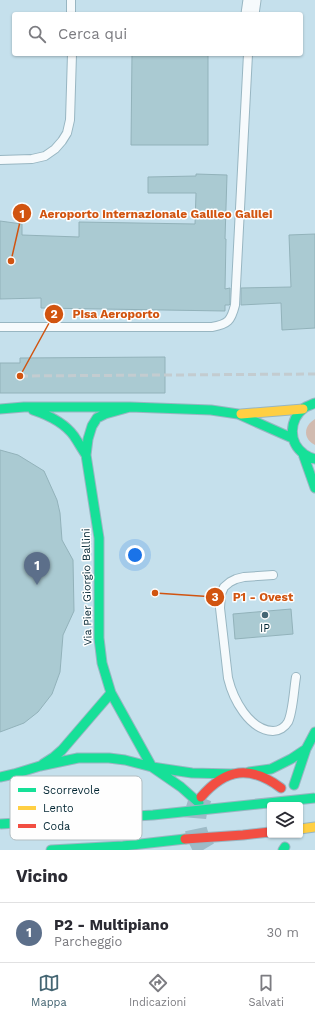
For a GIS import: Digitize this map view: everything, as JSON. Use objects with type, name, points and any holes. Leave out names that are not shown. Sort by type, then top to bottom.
[{"type":"main road","points":[[315,403],[307,406],[296,417],[292,433],[292,438],[297,449],[310,458],[315,459]]},
{"type":"main road","name":"Via Pier Giorgio Ballini","points":[[0,409],[24,407],[130,407]]},
{"type":"main road","name":"Via Pier Giorgio Ballini","points":[[24,407],[43,413],[65,426],[73,435],[86,455]]},
{"type":"main road","points":[[130,407],[212,410],[238,414],[303,409]]},
{"type":"main road","name":"Via Pier Giorgio Ballini","points":[[130,407],[104,414],[97,418],[89,433],[86,455],[99,538],[99,645],[102,663],[111,693],[152,767],[200,800],[210,786],[218,780],[232,774]]},
{"type":"main road","points":[[238,414],[292,438]]},
{"type":"main road","points":[[303,454],[315,488]]},
{"type":"main road","name":"Via Pier Giorgio Ballini","points":[[40,766],[62,750],[111,693]]},
{"type":"main road","points":[[294,785],[306,749],[315,732]]},
{"type":"main road","points":[[232,774],[271,769],[291,759],[306,749]]},
{"type":"main road","name":"Via Pier Giorgio Ballini","points":[[0,777],[40,766],[78,758],[109,758],[152,767],[192,773],[232,774]]},
{"type":"main road","points":[[248,772],[263,776],[281,788]]},
{"type":"main road","points":[[142,816],[315,798]]},
{"type":"main road","points":[[0,824],[10,823]]},
{"type":"main road","points":[[303,829],[315,827]]},
{"type":"main road","points":[[51,850],[123,846],[267,832]]},
{"type":"main road","points":[[141,850],[184,840]]},
{"type":"street","points":[[250,12],[252,0]]},
{"type":"lane","points":[[71,0],[71,12]]},
{"type":"lane","points":[[0,160],[45,156],[55,149],[62,141],[67,133],[70,120],[72,56]]},
{"type":"lane","points":[[0,326],[212,327],[222,325],[229,321],[236,305],[248,56]]},
{"type":"lane","name":"Via Pier Giorgio Ballini","points":[[0,404],[24,407]]},
{"type":"lane","points":[[273,575],[236,579],[224,587],[221,594],[220,608],[230,690],[237,704],[253,722],[262,729],[276,731],[284,727],[288,721],[291,712],[296,676]]},
{"type":"shaded area","points":[[315,419],[315,445],[308,439],[306,432],[308,425]]},
{"type":"building","points":[[132,56],[208,56],[208,145],[131,145]]},
{"type":"building","points":[[196,174],[227,175],[225,289],[230,288],[230,304],[225,305],[225,311],[41,308],[41,298],[0,299],[0,221],[22,224],[22,235],[79,237],[79,222],[195,224],[196,193],[148,193],[148,177],[196,176]]},
{"type":"building","points":[[315,234],[315,328],[282,330],[281,303],[241,305],[241,288],[291,287],[289,235]]},
{"type":"building","points":[[165,357],[165,393],[0,393],[0,363],[20,363],[20,358]]},
{"type":"building","points":[[0,450],[18,455],[44,471],[57,500],[60,513],[62,540],[73,560],[74,611],[63,635],[60,672],[52,694],[38,712],[24,723],[0,732]]},
{"type":"building","points":[[291,609],[293,634],[235,639],[233,614]]},
{"type":"tunnel","points":[[201,797],[196,812],[195,824],[198,836],[205,850]]},
{"type":"railway","points":[[20,376],[315,374]]},
{"type":"traffic: fast","points":[[315,403],[304,408],[299,413],[295,419],[292,431],[295,443],[299,449],[305,455],[315,459]]},
{"type":"traffic: fast","points":[[0,409],[24,407],[130,407],[211,410],[238,414],[292,438]]},
{"type":"traffic: fast","points":[[130,407],[105,414],[97,418],[92,426],[88,439],[86,455],[99,538],[99,638],[102,663],[111,693],[152,767],[181,787],[199,803]]},
{"type":"traffic: fast","points":[[33,410],[61,423],[74,436],[86,455]]},
{"type":"traffic: fast","points":[[303,454],[315,488]]},
{"type":"traffic: fast","points":[[43,764],[62,750],[111,693]]},
{"type":"traffic: fast","points":[[294,785],[306,749],[315,732]]},
{"type":"traffic: fast","points":[[249,772],[271,769],[291,759],[306,749]]},
{"type":"traffic: fast","points":[[0,777],[40,766],[78,758],[109,758],[125,760],[152,767],[192,773],[232,774]]},
{"type":"traffic: fast","points":[[142,816],[315,798]]},
{"type":"traffic: fast","points":[[0,824],[10,823]]},
{"type":"traffic: fast","points":[[51,850],[123,846],[185,839]]},
{"type":"traffic: slow","points":[[241,414],[303,409]]},
{"type":"traffic: slow","points":[[303,829],[315,827]]},
{"type":"traffic: jam","points":[[201,797],[210,787],[220,780],[229,775],[239,773],[249,773],[259,776],[281,788]]},
{"type":"traffic: jam","points":[[185,839],[267,832]]},
{"type":"place","name":"Aeroporto internazionale Galileo Galilei","points":[[11,261]]},
{"type":"place","name":"Pisa Aeroporto","points":[[20,376]]},
{"type":"place","name":"P2 - Multipiano","points":[[37,585]]},
{"type":"place","name":"P1 - Ovest","points":[[155,593]]},
{"type":"place","name":"IP","points":[[265,615]]}]
